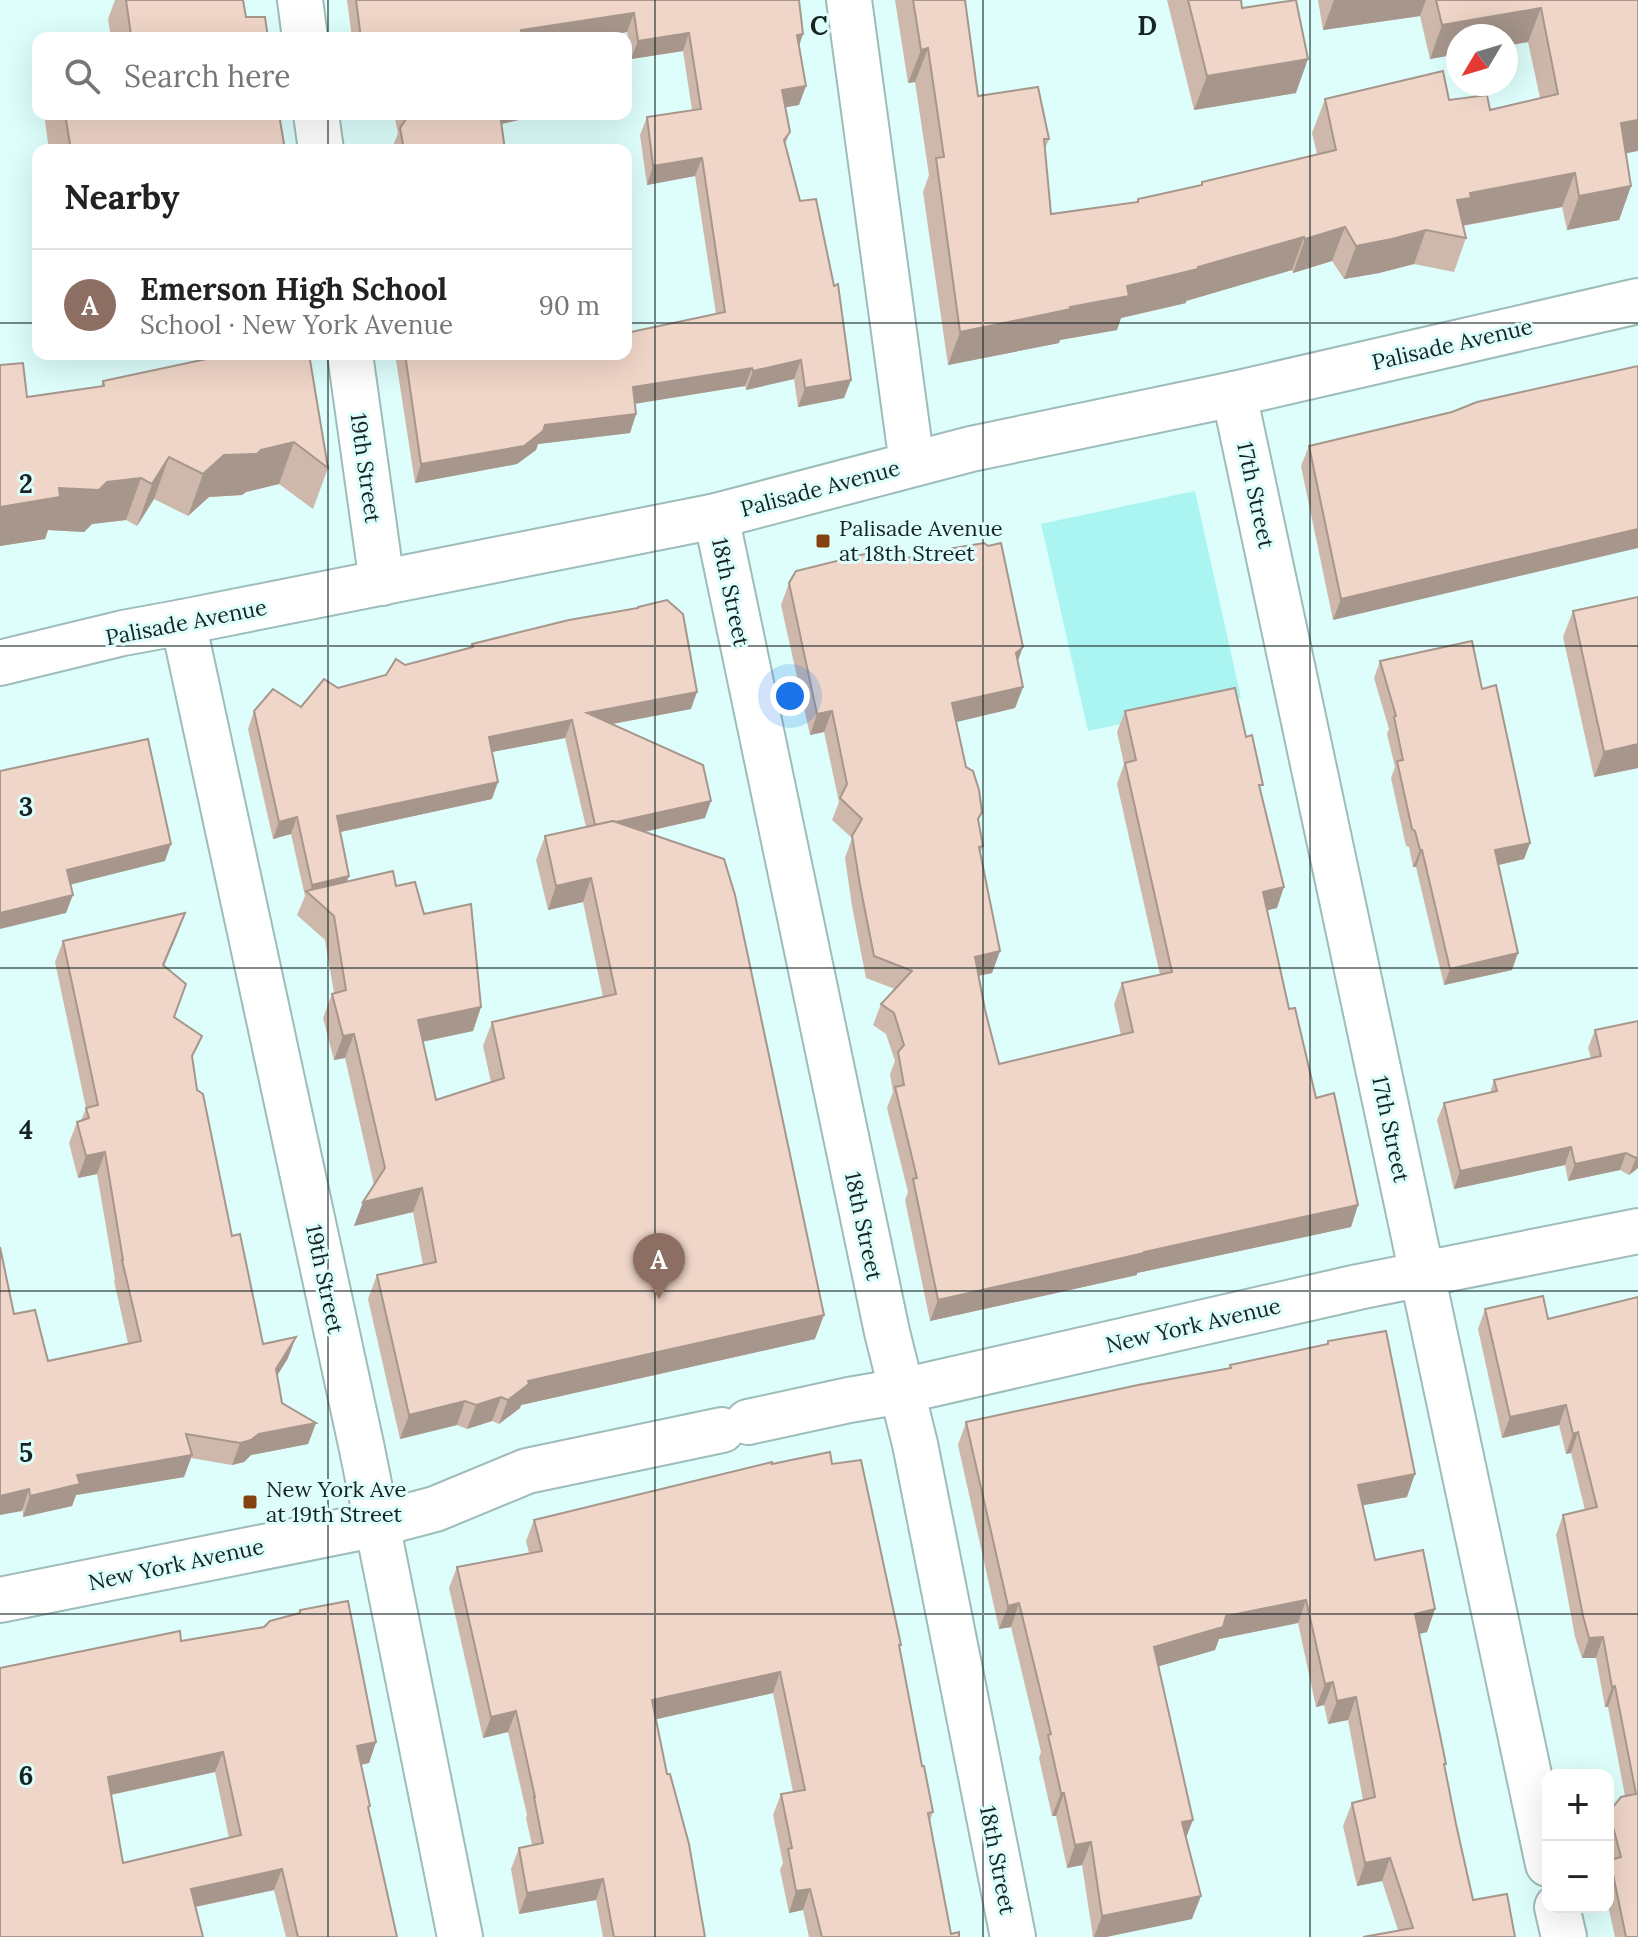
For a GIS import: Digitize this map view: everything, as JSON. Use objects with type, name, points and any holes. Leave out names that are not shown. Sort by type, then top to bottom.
[{"type":"street","points":[[300,0],[304,32]]},
{"type":"street","points":[[849,0],[912,464]]},
{"type":"street","points":[[317,120],[320,144]]},
{"type":"street","name":"Palisade Avenue","points":[[0,663],[123,633],[716,516],[971,449],[1234,394],[1638,301]]},
{"type":"street","name":"19th Street","points":[[351,360],[382,583]]},
{"type":"street","name":"17th Street","points":[[1234,394],[1543,1841]]},
{"type":"street","name":"18th Street","points":[[716,516],[887,1332],[915,1444],[1013,1937]]},
{"type":"street","name":"19th Street","points":[[183,622],[378,1524],[460,1937]]},
{"type":"street","name":"New York Avenue","points":[[0,1600],[378,1524],[435,1509],[527,1471],[902,1391],[1422,1274],[1638,1231]]},
{"type":"street","points":[[1558,1913],[1564,1937]]},
{"type":"shaded area","points":[[1195,491],[1241,698],[1088,731],[1041,524]]},
{"type":"building","points":[[126,0],[243,0],[246,17],[265,17],[267,32],[131,32]]},
{"type":"building","points":[[356,0],[799,0],[803,34],[797,35],[806,86],[782,90],[790,132],[784,140],[800,201],[816,199],[834,286],[838,284],[851,380],[805,388],[801,360],[753,371],[752,368],[633,387],[636,414],[545,425],[543,431],[524,446],[421,464],[406,360],[632,360],[632,332],[725,312],[702,158],[653,166],[647,117],[701,109],[689,33],[638,41],[634,13],[521,32],[360,32]]},
{"type":"building","points":[[913,0],[965,0],[978,96],[1038,87],[1049,139],[1044,139],[1051,214],[1138,202],[1138,199],[1202,185],[1202,182],[1336,150],[1325,99],[1443,71],[1449,100],[1487,96],[1490,110],[1558,94],[1541,8],[1442,25],[1436,0],[1638,0],[1638,120],[1621,123],[1631,186],[1579,196],[1575,173],[1470,193],[1471,198],[1457,200],[1466,238],[1426,230],[1356,246],[1345,227],[1127,286],[1129,296],[960,332],[936,158],[944,157],[928,48],[921,50]]},
{"type":"building","points":[[1188,0],[1241,0],[1242,8],[1296,0],[1308,59],[1207,76]]},
{"type":"building","points":[[66,120],[280,120],[284,144],[70,144]]},
{"type":"building","points":[[405,120],[501,120],[504,144],[403,144],[400,128]]},
{"type":"building","points":[[202,360],[310,360],[328,468],[294,442],[261,450],[257,454],[224,455],[203,474],[169,457],[152,484],[141,478],[107,482],[99,490],[59,488],[60,497],[0,507],[0,365],[23,363],[27,397],[104,386],[103,381]]},
{"type":"building","points":[[1638,366],[1638,529],[1341,599],[1309,446],[1452,412],[1477,402]]},
{"type":"building","points":[[984,543],[988,546],[1001,543],[1023,647],[1016,653],[1023,687],[952,703],[966,767],[973,771],[982,812],[978,819],[983,846],[979,847],[1000,951],[975,957],[999,1064],[1133,1032],[1122,983],[1172,972],[1125,763],[1136,760],[1125,711],[1235,688],[1246,737],[1252,735],[1263,785],[1259,785],[1284,887],[1263,892],[1289,1009],[1295,1008],[1316,1098],[1334,1093],[1358,1205],[938,1300],[913,1179],[917,1178],[895,1087],[904,1085],[898,1052],[904,1045],[894,1013],[881,1004],[912,971],[874,956],[852,836],[862,819],[840,798],[847,784],[832,711],[817,714],[789,583],[796,571],[885,549],[888,563],[919,555],[932,562],[942,550]]},
{"type":"building","points":[[1638,597],[1638,744],[1604,752],[1573,611]]},
{"type":"building","points":[[667,600],[683,614],[697,692],[587,713],[703,765],[711,801],[595,825],[572,720],[489,737],[498,782],[337,816],[349,876],[312,885],[297,817],[279,822],[254,711],[273,689],[301,707],[324,679],[338,688],[386,675],[396,659],[405,665],[473,647],[472,644]]},
{"type":"building","points":[[1472,641],[1482,689],[1496,685],[1530,843],[1495,850],[1518,953],[1450,969],[1422,850],[1412,829],[1397,761],[1403,760],[1396,716],[1380,661]]},
{"type":"building","points":[[148,739],[171,844],[67,870],[73,895],[0,913],[0,771]]},
{"type":"building","points":[[613,821],[724,859],[735,895],[824,1315],[528,1381],[529,1384],[508,1400],[501,1397],[476,1405],[465,1401],[409,1415],[377,1275],[436,1262],[422,1188],[363,1202],[385,1168],[354,1034],[343,1036],[332,994],[346,990],[334,916],[306,891],[393,871],[396,886],[415,882],[424,914],[471,904],[481,1007],[418,1020],[436,1100],[504,1078],[492,1022],[616,994],[591,878],[556,886],[545,836]]},
{"type":"building","points":[[185,913],[163,965],[186,984],[174,1017],[202,1036],[192,1056],[197,1090],[203,1094],[232,1236],[240,1234],[263,1344],[296,1337],[276,1369],[282,1403],[316,1423],[259,1434],[240,1443],[186,1434],[192,1455],[77,1475],[80,1484],[30,1496],[29,1489],[0,1496],[0,1247],[14,1314],[35,1310],[48,1361],[141,1341],[122,1260],[105,1152],[86,1156],[77,1122],[89,1118],[86,1108],[98,1105],[63,941]]},
{"type":"building","points":[[1638,1021],[1636,1158],[1626,1153],[1575,1164],[1571,1147],[1460,1171],[1444,1103],[1497,1091],[1494,1080],[1601,1056],[1595,1030]]},
{"type":"building","points":[[1543,1296],[1548,1319],[1638,1297],[1638,1937],[1626,1937],[1614,1879],[1614,1859],[1621,1857],[1614,1831],[1614,1806],[1621,1797],[1636,1794],[1603,1637],[1589,1638],[1563,1515],[1597,1507],[1578,1432],[1573,1434],[1566,1405],[1510,1417],[1485,1309]]},
{"type":"building","points":[[1386,1331],[1415,1474],[1358,1485],[1375,1560],[1423,1550],[1435,1609],[1415,1614],[1473,1900],[1507,1894],[1515,1937],[1363,1937],[1413,1928],[1390,1858],[1365,1863],[1352,1803],[1375,1797],[1356,1697],[1337,1701],[1333,1682],[1325,1684],[1306,1600],[1226,1616],[1223,1627],[1154,1647],[1193,1820],[1182,1822],[1201,1896],[1102,1916],[1091,1842],[1075,1845],[1019,1603],[1008,1606],[966,1422],[1231,1368],[1230,1365],[1328,1344],[1328,1341]]},
{"type":"building","points":[[830,1452],[832,1464],[861,1460],[933,1812],[928,1813],[951,1934],[959,1932],[959,1937],[822,1937],[810,1889],[796,1891],[788,1849],[792,1848],[781,1794],[805,1790],[780,1672],[652,1700],[667,1774],[670,1774],[689,1844],[705,1937],[614,1937],[603,1879],[527,1893],[519,1848],[543,1843],[535,1797],[516,1711],[491,1717],[457,1567],[542,1551],[534,1520],[772,1462]]},
{"type":"building","points":[[348,1601],[376,1742],[357,1746],[397,1937],[298,1937],[282,1869],[191,1889],[203,1937],[0,1937],[0,1668],[180,1631],[181,1641],[264,1627],[270,1621],[300,1613],[300,1610]],"holes":[[[223,1752],[241,1835],[123,1863],[108,1777]]]},
{"type":"place","name":"Palisade Avenue at 18th Street","points":[[823,541]]},
{"type":"place","name":"Emerson High School","points":[[659,1299]]},
{"type":"place","name":"New York Ave at 19th Street","points":[[250,1502]]}]
